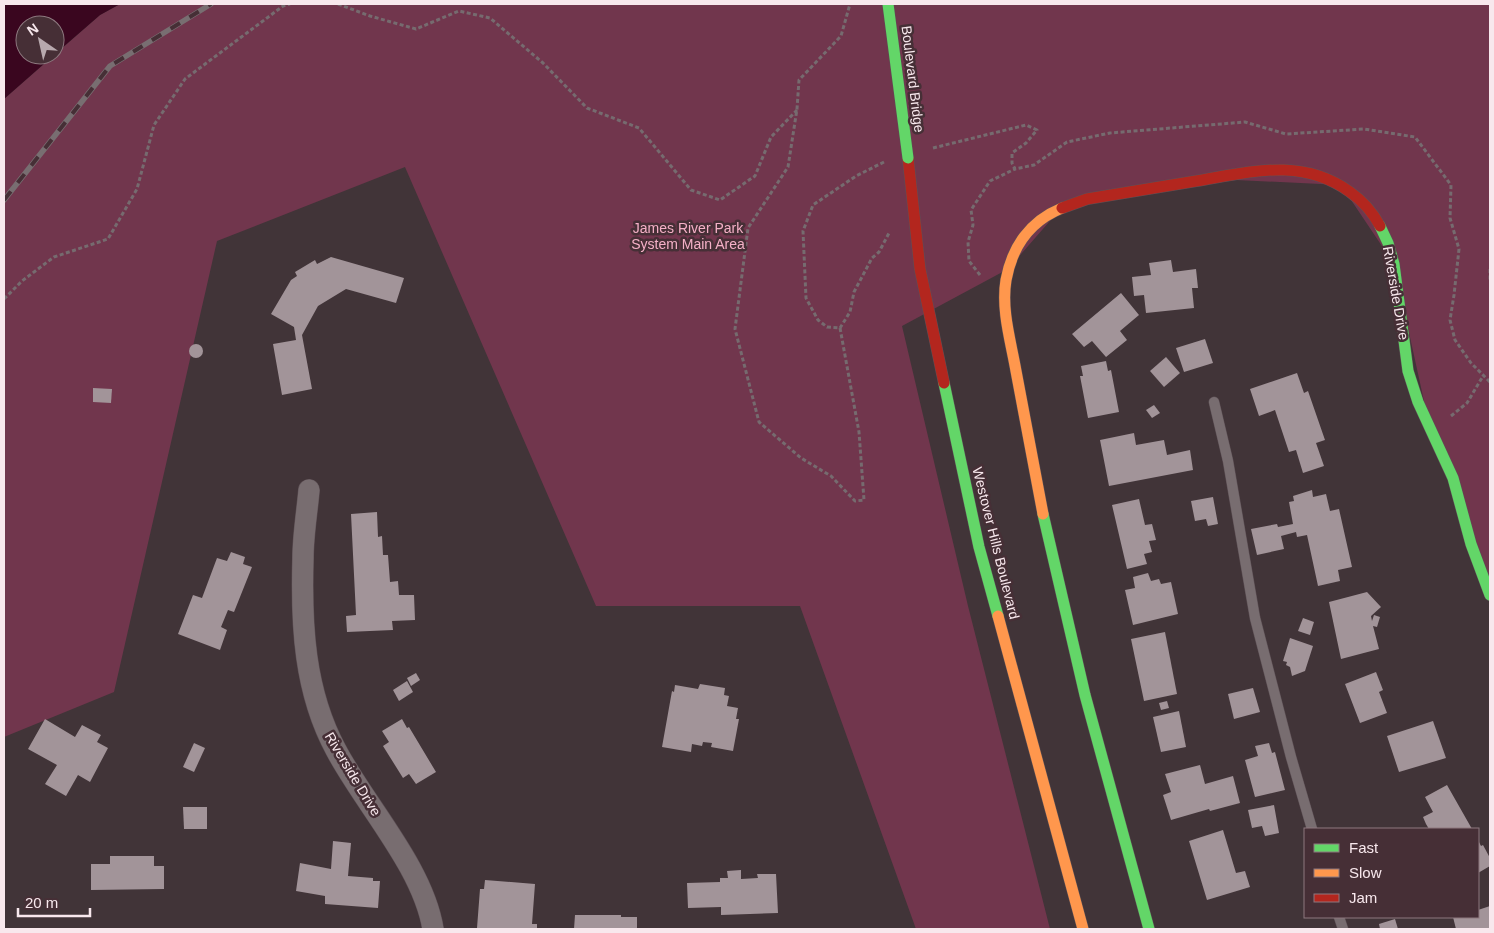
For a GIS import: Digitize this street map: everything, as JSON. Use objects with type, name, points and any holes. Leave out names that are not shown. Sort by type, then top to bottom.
[{"type":"street","name":"Boulevard Bridge","points":[[888,4],[908,158]]},
{"type":"street","name":"Westover Hills Boulevard","points":[[908,158],[920,269],[979,547],[1084,929]]},
{"type":"street","name":"Riverside Drive","points":[[1004,292],[1008,269],[1016,248],[1028,230],[1044,216],[1063,206],[1087,199],[1255,171],[1288,169],[1311,172],[1341,185],[1372,211],[1388,243],[1394,264],[1408,371],[1418,402],[1453,478],[1471,544],[1490,595]]},
{"type":"street","points":[[1004,292],[1025,421],[1051,553],[1116,816],[1149,929]]},
{"type":"street","name":"Riverside Drive","points":[[309,490],[303,557],[304,622],[308,669],[319,715],[336,751],[419,886],[433,929]]},
{"type":"lane","points":[[1214,402],[1228,462],[1255,618],[1312,828]]},
{"type":"path","points":[[4,299],[22,281],[54,257],[108,238],[137,189],[154,125],[185,79],[283,6],[290,4]]},
{"type":"path","points":[[338,4],[370,16],[416,29],[459,11],[490,18],[543,62],[587,108],[639,128],[691,190],[720,200],[755,176],[770,137],[797,110]]},
{"type":"path","points":[[840,328],[859,432],[864,500],[855,501],[831,476],[801,458],[759,422],[735,329],[748,228],[788,167],[797,110],[799,80],[841,36],[850,4]]},
{"type":"path","points":[[1004,292],[980,275],[969,260],[968,242],[973,225],[971,210],[976,200],[990,181],[1015,169]]},
{"type":"path","points":[[1490,269],[1490,281]]},
{"type":"path","points":[[1431,432],[1467,403],[1483,376]]},
{"type":"green space","name":"James River Park System Main Area","points":[[120,4],[1490,4],[1490,595],[1431,433],[1394,264],[1341,185],[1236,180],[1063,206],[1008,269],[902,326],[968,606],[1050,929],[916,929],[800,606],[596,606],[405,167],[217,241],[114,692],[4,737],[4,99],[43,65],[65,65],[65,46],[100,15]]},
{"type":"shaded area","points":[[4,4],[120,4],[100,15],[65,45],[65,15],[15,15],[15,65],[43,65],[4,99]]},
{"type":"building","points":[[331,257],[404,278],[396,303],[346,289],[318,306],[302,335],[312,389],[282,395],[273,344],[296,340],[294,327],[271,314],[291,280],[297,276],[295,272],[315,260],[317,264]]},
{"type":"building","points":[[1171,260],[1173,272],[1196,269],[1198,288],[1192,288],[1194,308],[1146,313],[1144,295],[1134,296],[1132,277],[1151,275],[1149,263]]},
{"type":"building","points":[[1121,293],[1139,315],[1120,331],[1127,340],[1106,357],[1092,341],[1084,347],[1072,334]]},
{"type":"building","points":[[1205,339],[1213,363],[1184,372],[1176,348]]},
{"type":"building","points":[[196,344],[201,346],[203,351],[201,356],[196,358],[191,356],[189,351],[191,346]]},
{"type":"building","points":[[1166,357],[1180,373],[1164,387],[1150,371]]},
{"type":"building","points":[[1106,361],[1108,371],[1111,370],[1119,412],[1088,418],[1080,376],[1083,376],[1081,366]]},
{"type":"building","points":[[1297,373],[1304,393],[1308,391],[1325,440],[1316,443],[1324,466],[1303,473],[1296,450],[1289,452],[1275,410],[1259,416],[1250,389]]},
{"type":"building","points":[[93,388],[112,389],[111,403],[93,402]]},
{"type":"building","points":[[1154,405],[1160,413],[1152,418],[1146,410]]},
{"type":"building","points":[[1134,433],[1136,445],[1164,440],[1167,455],[1190,450],[1193,470],[1109,486],[1100,440]]},
{"type":"building","points":[[1312,490],[1313,497],[1326,494],[1330,511],[1339,509],[1352,567],[1338,570],[1340,581],[1318,586],[1307,535],[1297,537],[1296,532],[1281,536],[1284,549],[1257,555],[1251,529],[1277,524],[1278,527],[1293,524],[1289,502],[1294,501],[1293,496]]},
{"type":"building","points":[[1213,497],[1218,524],[1208,526],[1206,519],[1195,521],[1191,501]]},
{"type":"building","points":[[1139,499],[1145,525],[1152,524],[1156,540],[1149,541],[1152,552],[1144,554],[1147,564],[1127,569],[1112,505]]},
{"type":"building","points":[[377,512],[378,537],[382,536],[383,555],[388,555],[390,582],[398,581],[399,595],[414,595],[415,620],[392,621],[393,630],[347,632],[346,616],[356,615],[351,514]]},
{"type":"building","points":[[231,552],[245,557],[243,564],[252,567],[234,612],[228,610],[221,627],[227,630],[220,650],[178,634],[193,595],[202,598],[217,558],[227,561]]},
{"type":"building","points":[[1148,573],[1151,581],[1159,579],[1161,584],[1171,582],[1178,614],[1133,625],[1125,590],[1135,588],[1133,577]]},
{"type":"building","points":[[1367,592],[1381,607],[1371,616],[1372,621],[1374,615],[1380,617],[1377,627],[1373,626],[1379,649],[1341,659],[1329,602]]},
{"type":"building","points":[[1303,618],[1314,622],[1310,635],[1298,631]]},
{"type":"building","points":[[1165,632],[1177,694],[1144,701],[1131,639]]},
{"type":"building","points":[[1290,638],[1313,646],[1305,671],[1292,676],[1290,667],[1286,665],[1287,662],[1283,661]]},
{"type":"building","points":[[1376,672],[1383,690],[1379,692],[1387,713],[1360,723],[1345,684]]},
{"type":"building","points":[[416,673],[420,680],[411,686],[407,678]]},
{"type":"building","points":[[407,681],[413,692],[399,701],[393,690]]},
{"type":"building","points":[[700,684],[725,688],[724,695],[729,696],[727,706],[738,708],[736,719],[739,719],[733,751],[711,747],[712,743],[703,742],[702,746],[692,744],[691,752],[662,747],[672,691],[674,692],[675,685],[698,689]]},
{"type":"building","points":[[1253,688],[1260,712],[1234,719],[1228,694]]},
{"type":"building","points":[[1167,701],[1169,708],[1161,710],[1159,703]]},
{"type":"building","points":[[1179,711],[1186,747],[1161,752],[1153,717]]},
{"type":"building","points":[[45,719],[75,737],[82,725],[101,735],[97,742],[108,748],[90,782],[78,775],[66,796],[45,784],[57,765],[28,749]]},
{"type":"building","points":[[402,719],[407,728],[409,727],[436,772],[416,784],[409,774],[403,778],[383,746],[389,742],[382,731]]},
{"type":"building","points":[[1433,721],[1446,758],[1399,772],[1387,736]]},
{"type":"building","points":[[194,743],[205,748],[194,772],[183,767]]},
{"type":"building","points":[[1269,743],[1272,753],[1275,752],[1285,790],[1255,797],[1245,760],[1258,756],[1255,746]]},
{"type":"building","points":[[1200,765],[1205,784],[1233,776],[1240,803],[1210,811],[1209,809],[1171,820],[1163,795],[1171,792],[1165,774]]},
{"type":"building","points":[[1447,785],[1471,828],[1428,828],[1423,817],[1433,812],[1425,797]]},
{"type":"building","points":[[1274,805],[1279,833],[1265,836],[1262,826],[1252,828],[1248,810]]},
{"type":"building","points":[[183,807],[207,807],[207,829],[184,829]]},
{"type":"building","points":[[1223,830],[1236,873],[1245,871],[1250,887],[1207,900],[1189,841]]},
{"type":"building","points":[[333,841],[351,843],[348,876],[373,878],[373,881],[380,881],[378,908],[325,904],[325,896],[296,891],[300,863],[331,869]]},
{"type":"building","points":[[1479,842],[1481,846],[1483,845],[1490,858],[1490,866],[1479,872]]},
{"type":"building","points":[[110,856],[154,856],[154,866],[164,866],[164,889],[91,890],[91,864],[110,864]]},
{"type":"building","points":[[741,870],[741,879],[758,878],[757,874],[776,874],[778,913],[721,915],[721,907],[688,908],[687,883],[720,882],[720,878],[728,878],[727,871]]},
{"type":"building","points":[[485,880],[535,884],[532,924],[537,924],[537,929],[477,928],[480,889],[484,889]]},
{"type":"building","points":[[1490,906],[1490,929],[1456,929],[1453,918],[1479,918],[1479,910]]},
{"type":"building","points":[[575,915],[637,917],[637,929],[574,929]]},
{"type":"building","points":[[1395,919],[1398,929],[1380,929],[1379,924]]},
{"type":"railway","points":[[4,200],[110,66],[211,4]]},
{"type":"traffic: fast","points":[[888,4],[908,158]]},
{"type":"traffic: fast","points":[[1380,226],[1388,243],[1394,264],[1408,371],[1418,402],[1453,478],[1471,544],[1490,595]]},
{"type":"traffic: fast","points":[[944,383],[979,547],[998,616]]},
{"type":"traffic: fast","points":[[1043,514],[1085,695],[1149,929]]},
{"type":"traffic: slow","points":[[1043,514],[1007,326],[1005,291],[1009,268],[1024,237],[1041,220],[1062,208]]},
{"type":"traffic: slow","points":[[998,616],[1083,929]]},
{"type":"traffic: jam","points":[[908,158],[920,269],[944,383]]},
{"type":"traffic: jam","points":[[1062,208],[1087,199],[1236,174],[1275,170],[1294,171],[1313,174],[1332,181],[1350,192],[1367,207],[1380,226]]}]
